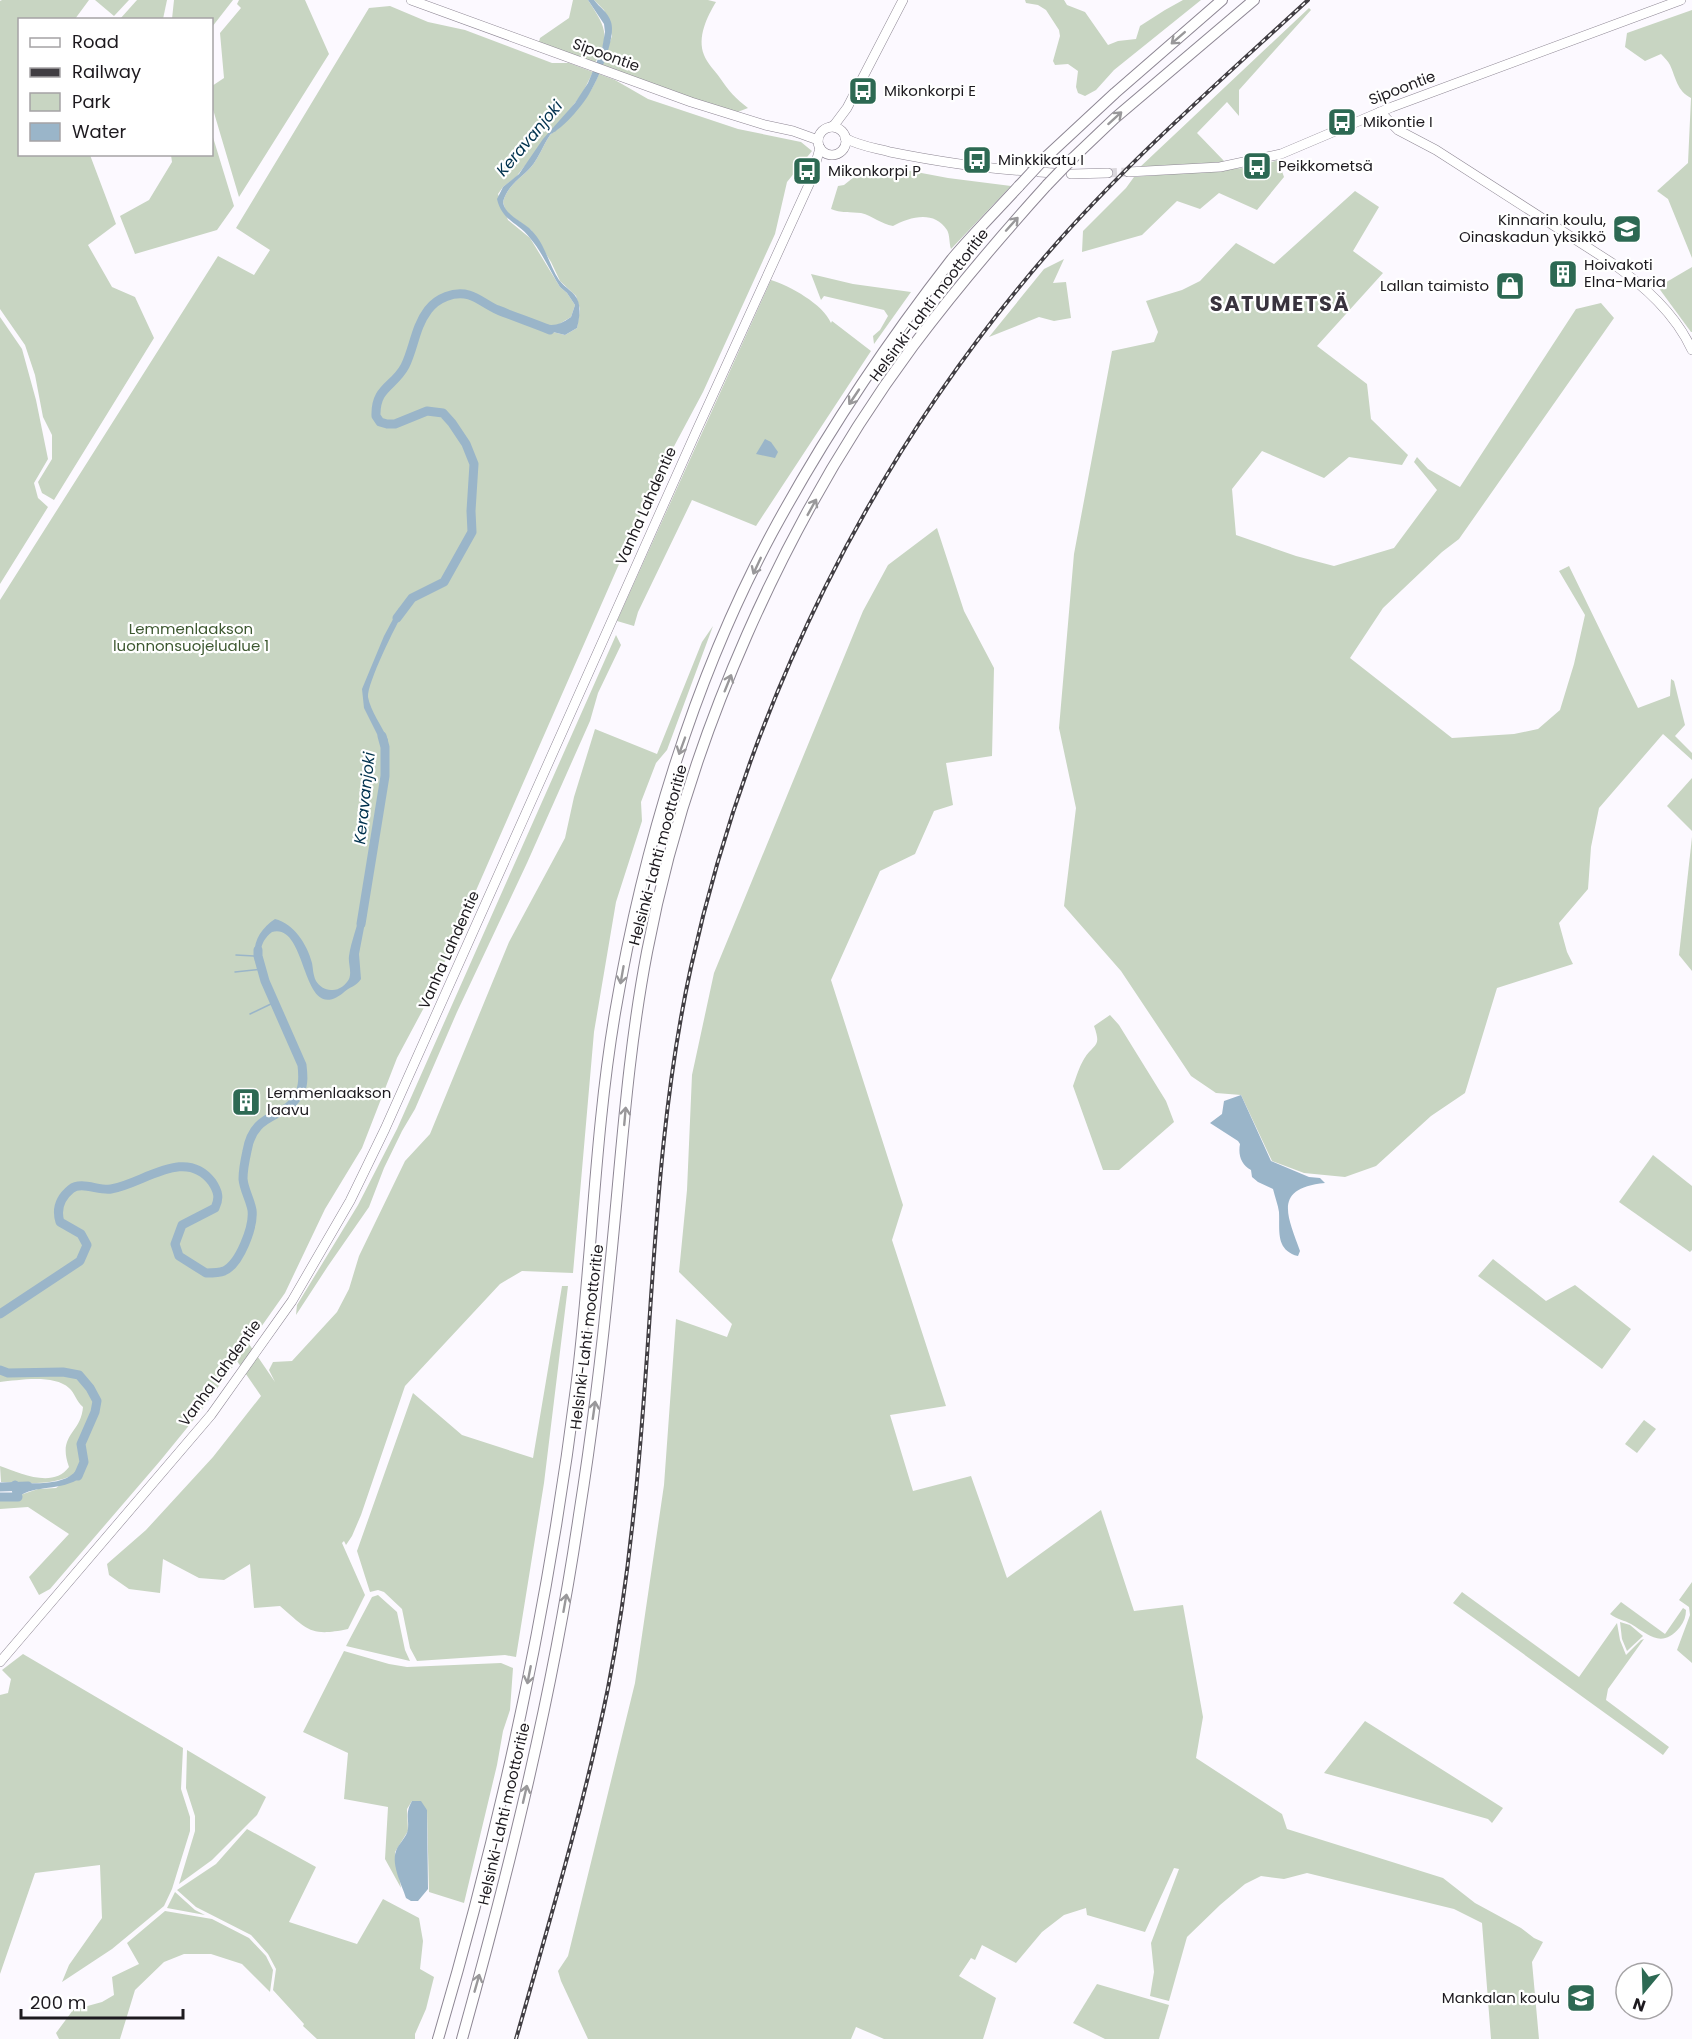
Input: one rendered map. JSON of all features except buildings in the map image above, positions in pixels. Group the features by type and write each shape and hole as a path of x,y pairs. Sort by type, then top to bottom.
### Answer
{"highway":[{"name":"Helsinki-Lahti moottoritie","path":"438,2039 476,1906 516,1740 558,1514 576,1387 614,1018 632,925 664,799 708,675 737,607 777,525 838,420 894,338 955,256 1046,158 1115,93 1222,0"},
{"name":"Helsinki-Lahti moottoritie","path":"462,2039 497,1910 537,1745 560,1631 597,1389 635,1021 647,949 681,815 728,682 790,544 840,456 911,349 951,296 1005,231 1073,158 1115,118 1254,0"}],"main road":[{"name":"Sipoontie","path":"411,0 691,102 765,125 793,130 827,128"},
{"path":"867,147 842,150 830,155 824,153 819,144 819,136 835,124 846,108 903,0"},
{"name":"Sipoontie","path":"1128,172 1220,167 1267,158 1523,57 1681,0"},
{"path":"842,150 845,146 846,108"},
{"path":"1380,112 1398,130 1436,150 1638,282 1665,310 1692,350"},
{"path":"827,128 867,147 964,166 1025,171"},
{"name":"Sipoontie","path":"793,130 819,144"},
{"name":"Vanha Lahdentie","path":"0,1662 211,1415 292,1301 350,1201 385,1129 811,180 819,144"},
{"name":"Vanha Lahdentie","path":"811,180 830,155"},
{"path":"1039,172 1054,173"},
{"path":"1071,174 1108,173"}],"green space":[{"path":"89,0 76,18 18,18 18,156 90,156 116,224 88,245 112,287 135,297 154,338 54,500 42,493 38,482 52,459 52,435 43,417 35,375 25,345 0,309 0,1"},
{"path":"95,0 129,0 114,16"},
{"path":"137,0 167,0 163,18 121,18"},
{"path":"174,0 233,0 213,26 213,18 172,18"},
{"path":"239,0 305,0 329,54 239,197 213,109 213,85 224,78 220,33 241,8 237,4"},
{"path":"573,0 588,0 602,24 603,45 595,63 539,42 540,38 569,18"},
{"path":"594,0 708,0 716,2 702,34 704,55 729,90 748,108 735,113 602,65 612,36 604,10"},
{"path":"1025,0 1064,0 1067,5 1085,12 1108,45 1118,41 1136,39 1140,26 1183,0 1201,0 1114,70 1096,90 1085,96 1078,93 1076,87 1078,71 1068,64 1055,65 1053,61 1060,36 1059,30 1046,10 1038,5 1026,3"},
{"name":"Lemmenlaakson luonnonsuojelualue 1","path":"390,6 428,22 465,30 552,63 569,63 593,72 575,103 516,177 498,194 508,220 530,238 560,287 575,305 571,317 556,326 541,326 541,329 565,335 577,328 580,309 576,296 560,281 531,230 506,212 503,202 511,187 534,163 550,135 583,102 599,74 615,80 648,99 738,129 801,142 812,151 787,182 775,234 703,392 655,482 428,1000 397,1058 362,1148 325,1209 285,1293 249,1344 275,1382 269,1370 273,1362 292,1361 337,1312 349,1289 359,1256 405,1161 430,1134 509,942 565,838 574,797 595,729 657,754 702,642 713,626 667,750 656,763 641,802 642,821 616,902 594,1032 573,1273 522,1271 500,1284 405,1386 361,1515 346,1545 344,1541 342,1543 365,1595 348,1629 317,1632 304,1626 280,1606 254,1608 250,1564 224,1580 199,1578 163,1559 160,1593 129,1589 109,1575 107,1564 146,1530 213,1457 261,1396 237,1361 160,1461 50,1589 39,1595 29,1577 69,1534 28,1507 0,1509 0,1497 11,1498 38,1489 56,1488 75,1474 49,1482 1,1482 0,1466 36,1477 54,1477 62,1474 69,1467 66,1448 83,1407 69,1388 55,1381 26,1379 0,1382 0,600 218,256 254,275 270,250 236,228 369,8"},
{"path":"1309,8 1311,10 1239,90 1239,116 1227,102 1197,133 1225,162 1139,168"},
{"path":"1692,10 1692,258 1668,199 1657,191 1688,163 1691,98 1680,88 1670,65 1661,54 1645,61 1625,47 1627,33"},
{"path":"213,137 234,206 217,230 135,254 120,216 149,200 172,162 171,156 213,156"},
{"path":"1278,160 1284,177 1257,210 1219,193 1200,209 1177,201 1142,235 1082,252 1083,231 1134,177 1255,167"},
{"path":"895,168 1011,186 951,249 947,230 942,224 929,218 914,218 893,226 861,213 831,209 838,186 844,185 854,177"},
{"path":"1355,191 1379,207 1353,251 1383,273 1317,346 1367,384 1371,419 1408,455 1402,465 1349,457 1324,478 1262,451 1232,489 1236,535 1296,556 1334,566 1394,548 1437,490 1414,462 1417,457 1428,469 1460,487 1576,309 1601,303 1614,318 1459,539 1442,552 1383,608 1350,658 1452,738 1514,734 1538,729 1560,710 1574,664 1585,615 1559,571 1569,566 1638,708 1670,696 1671,679 1674,681 1685,725 1675,736 1692,753 1692,760 1663,734 1599,808 1591,847 1588,889 1559,923 1567,952 1573,964 1497,988 1465,1093 1431,1116 1376,1166 1345,1177 1304,1173 1272,1161 1241,1095 1216,1093 1191,1076 1121,971 1064,906 1076,808 1059,728 1074,554 1112,351 1154,342 1158,332 1146,301 1182,290 1200,281 1236,243 1274,264"},
{"path":"1064,259 1053,283 1066,282 1071,318 1054,321 1039,317 989,337 1044,269"},
{"path":"1692,267 1692,332 1691,332 1658,287"},
{"path":"811,274 853,284 911,292 874,344 873,336 880,330 888,316 884,310 824,296 821,300"},
{"path":"771,280 814,303 831,323 832,321 871,351 756,526 692,500 638,612 634,626 617,621"},
{"path":"0,317 22,349 36,400 48,459 34,483 38,498 48,507 0,584"},
{"path":"937,528 964,611 994,668 992,756 946,763 953,805 934,811 915,854 880,871 831,980 903,1205 892,1240 946,1406 890,1415 913,1491 971,1476 1007,1578 1101,1510 1134,1611 1183,1605 1203,1717 1196,1758 1282,1814 1287,1829 1443,1878 1475,1903 1543,1942 1532,1962 1539,2039 1491,2039 1482,1923 1454,1909 1307,1873 1284,1879 1261,1876 1245,1884 1220,1905 1187,1937 1169,2001 1150,1996 1154,1972 1151,1943 1179,1869 1174,1868 1145,1932 1087,1915 1086,1908 1064,1915 1042,1932 1016,1963 982,1945 975,1960 971,1958 959,1976 996,1998 983,2039 884,2039 856,2027 851,2039 588,2039 561,1981 558,1971 568,1956 635,1683 664,1485 676,1319 727,1337 732,1324 679,1272 687,1190 692,1075 714,973 863,611 888,565"},
{"path":"616,635 621,645 598,693 590,721 415,1109 384,1168 369,1207 296,1315 297,1305 358,1205 397,1129"},
{"path":"1692,778 1692,831 1667,806"},
{"path":"1692,837 1692,971 1679,955"},
{"path":"1110,1015 1119,1025 1166,1101 1174,1122 1119,1170 1103,1170 1073,1086 1082,1062 1096,1045 1094,1026"},
{"path":"1653,1155 1692,1186 1692,1250 1690,1252 1619,1202"},
{"path":"1493,1259 1546,1301 1575,1285 1631,1329 1602,1369 1478,1276"},
{"path":"562,1286 568,1286 544,1483 516,1657 505,1655 417,1661 410,1648 402,1609 384,1592 378,1590 370,1592 357,1551 413,1393 462,1435 533,1458"},
{"path":"1644,1420 1656,1429 1637,1453 1625,1444"},
{"path":"1692,1582 1692,1663 1677,1650 1690,1615 1689,1607 1679,1600"},
{"path":"1462,1592 1579,1677 1617,1623 1626,1655 1644,1639 1608,1689 1606,1700 1669,1747 1663,1755 1453,1603"},
{"path":"378,1595 397,1612 405,1650 410,1661 346,1646 372,1597"},
{"path":"1621,1602 1665,1634 1683,1608 1686,1614 1684,1621 1673,1634 1661,1639 1650,1636 1610,1614"},
{"path":"1620,1622 1630,1625 1643,1636 1627,1651 1622,1639"},
{"path":"344,1651 407,1667 501,1663 513,1668 510,1710 503,1731 464,1903 429,1892 427,1810 412,1801 407,1809 408,1831 395,1852 401,1888 385,1859 388,1807 344,1799 348,1753 303,1732"},
{"path":"23,1654 183,1748 181,1789 190,1817 190,1831 172,1889 164,1906 112,1949 62,1982 69,1965 102,1918 100,1865 35,1873 0,1974 0,1695 8,1693 11,1679 2,1670"},
{"path":"1365,1721 1503,1808 1492,1823 1488,1819 1324,1773"},
{"path":"187,1750 266,1797 257,1815 212,1860 179,1884 195,1831 195,1816 186,1788"},
{"path":"247,1829 316,1867 289,1922 357,1944 383,1899 419,1918 423,1941 420,1969 434,1977 415,2039 317,2039 273,1990 276,1969 268,1954 251,1935 196,1907 177,1890 216,1864"},
{"path":"175,1892 195,1910 205,1915 167,1908"},
{"path":"165,1911 212,1919 249,1938 266,1956 273,1970 270,1992 242,1964 211,1954 184,1954 164,1962 135,1990 120,2039 59,2039 56,2033 73,2010 102,2002 114,1995 112,1977 139,1964 127,1943"},
{"path":"1097,1984 1169,2005 1159,2039 1105,2039 1073,2023"}],"water":[{"path":"588,0 594,0 611,22 611,40 598,76 583,103 568,121 550,135 534,163 511,187 503,202 507,211 536,236 559,280 577,298 580,311 577,328 565,335 541,329 540,323 553,325 563,322 571,317 575,305 560,287 534,243 506,217 497,199 503,187 519,174 543,139 575,103 588,83 602,49 605,32 604,24"},
{"path":"765,439 771,442 778,452 775,458 756,454"},
{"path":"399,608 404,611 377,667 368,697 371,708 388,740 388,746 381,748 379,738 364,708 362,689 384,636"},
{"path":"360,911 367,912 359,954 361,979 343,993 329,1000 319,996 311,986 293,942 284,933 272,932 261,947 262,959 255,961 254,954 258,937 275,919 288,925 303,942 319,985 329,990 339,989 350,976 349,956"},
{"path":"1241,1095 1271,1161 1309,1177 1320,1178 1325,1183 1297,1191 1291,1197 1288,1205 1288,1215 1300,1251 1298,1256 1285,1249 1282,1244 1279,1232 1279,1212 1273,1189 1252,1177 1251,1170 1241,1159 1238,1141 1210,1123 1222,1114 1224,1101"},
{"path":"79,1466 85,1467 82,1477 74,1482 32,1490 18,1497 14,1483 59,1481 74,1473"},
{"path":"412,1801 421,1801 427,1810 428,1889 418,1901 406,1898 395,1862 396,1851 407,1832 408,1812"}],"waterway":[{"name":"Keravanjoki","path":"397,618 412,598 444,582 472,532 474,464 466,444 443,413 427,411 395,424 380,422 376,416 382,393 405,366 417,330 424,317 436,302 446,296 469,295 498,310 550,330"},
{"name":"Keravanjoki","path":"361,924 385,776 385,747 382,736"},
{"name":"Keravanjoki","path":"0,1314 80,1261 87,1245 81,1234 60,1222 58,1213 64,1196 75,1187 111,1189 177,1167 189,1167 201,1172 214,1185 218,1195 217,1201 215,1208 182,1225 175,1244 179,1256 206,1273 224,1271 235,1261 245,1244 251,1225 252,1210 243,1179 251,1138 256,1128 294,1101 303,1082 302,1065 265,981 258,950"},
{"path":"236,955 254,956"},
{"path":"235,972 262,969"},
{"path":"250,1014 275,1002"},
{"name":"Keravanjoki","path":"0,1370 8,1373 63,1372 79,1375 90,1388 97,1401 95,1412 81,1444 84,1462 78,1476"},
{"path":"0,1497 18,1497 15,1485"},
{"name":"Keravanjoki","path":"0,1487 28,1486"}],"tunnel":[{"path":"1108,173 1128,172"}],"railway":[{"path":"516,2039 565,1864 608,1688 631,1540 661,1173 678,1035 691,967 716,869 746,773 783,679 825,588 873,499 926,414 984,331 1048,253 1109,187 1174,123 1308,0"}],"place":[{"name":"Mikonkorpi E","path":"863,91"},
{"name":"Mikontie I","path":"1342,122"},
{"name":"Minkkikatu I","path":"977,160"},
{"name":"Peikkometsä","path":"1257,166"},
{"name":"Mikonkorpi P","path":"807,171"},
{"name":"Kinnarin koulu, Oinaskadun yksikkö","path":"1627,229"},
{"name":"Hoivakoti Elna-Maria","path":"1563,274"},
{"name":"Lallan taimisto","path":"1510,286"},
{"name":"Lemmenlaakson laavu","path":"246,1102"},
{"name":"Mankalan koulu","path":"1581,1998"}],"district":[{"name":"SATUMETSÄ","path":"1280,304"}]}
